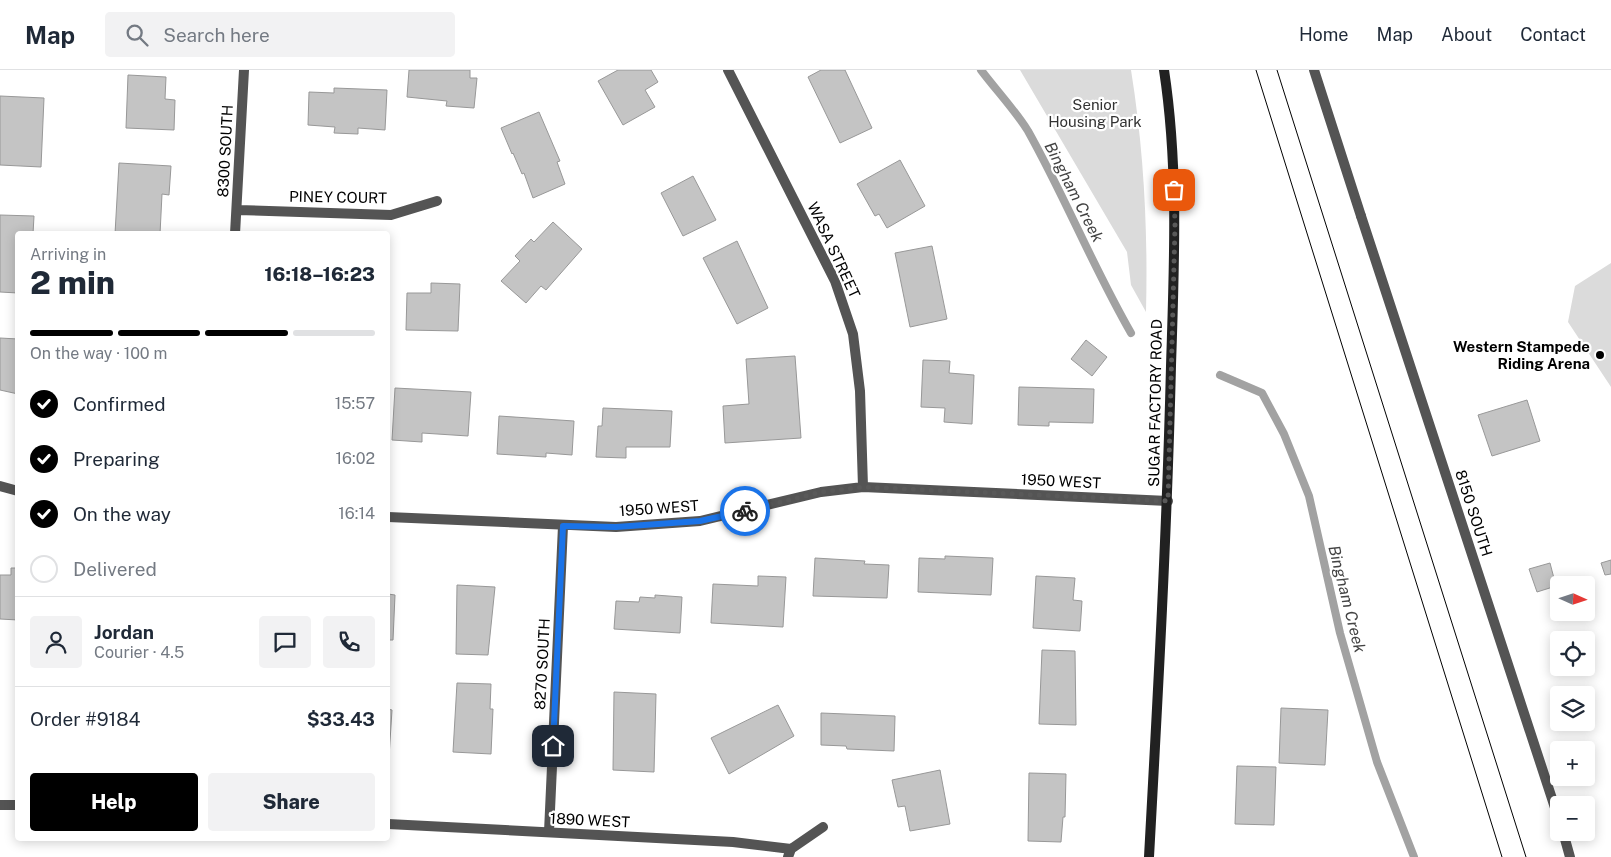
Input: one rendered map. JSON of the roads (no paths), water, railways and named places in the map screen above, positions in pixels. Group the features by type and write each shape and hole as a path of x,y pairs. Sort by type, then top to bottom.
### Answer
{"street":[{"name":"8300 SOUTH","path":"235,231 244,70"},
{"name":"WASA STREET","path":"728,70 835,281 854,334 860,391 863,487"},
{"name":"SUGAR FACTORY ROAD","path":"1149,857 1168,501 1175,225 1170,107 1164,70"},
{"name":"8150 SOUTH","path":"1314,70 1551,796"},
{"name":"PINEY COURT","path":"237,210 391,215 437,201"},
{"path":"0,486 15,490"},
{"name":"1950 WEST","path":"390,517 616,527 700,521 821,492 863,487 1168,501"},
{"name":"8270 SOUTH","path":"549,832 563,526"},
{"path":"0,804 15,805"},
{"name":"1890 WEST","path":"390,824 733,842 789,853"},
{"path":"789,853 823,826"},
{"path":"1566,841 1570,857"}],"waterway":[{"name":"Bingham Creek","path":"981,70 1028,131 1131,333"},
{"name":"Bingham Creek","path":"1220,375 1262,393 1284,434 1309,496 1340,633 1377,762 1414,857"}],"tram line":[{"path":"1256,70 1502,857"},
{"path":"1277,70 1526,857"}],"place":[{"name":"Western Stampede Riding Arena","path":"1600,355"}],"park label":[{"name":"Senior Housing Park","path":"1095,112"}]}
